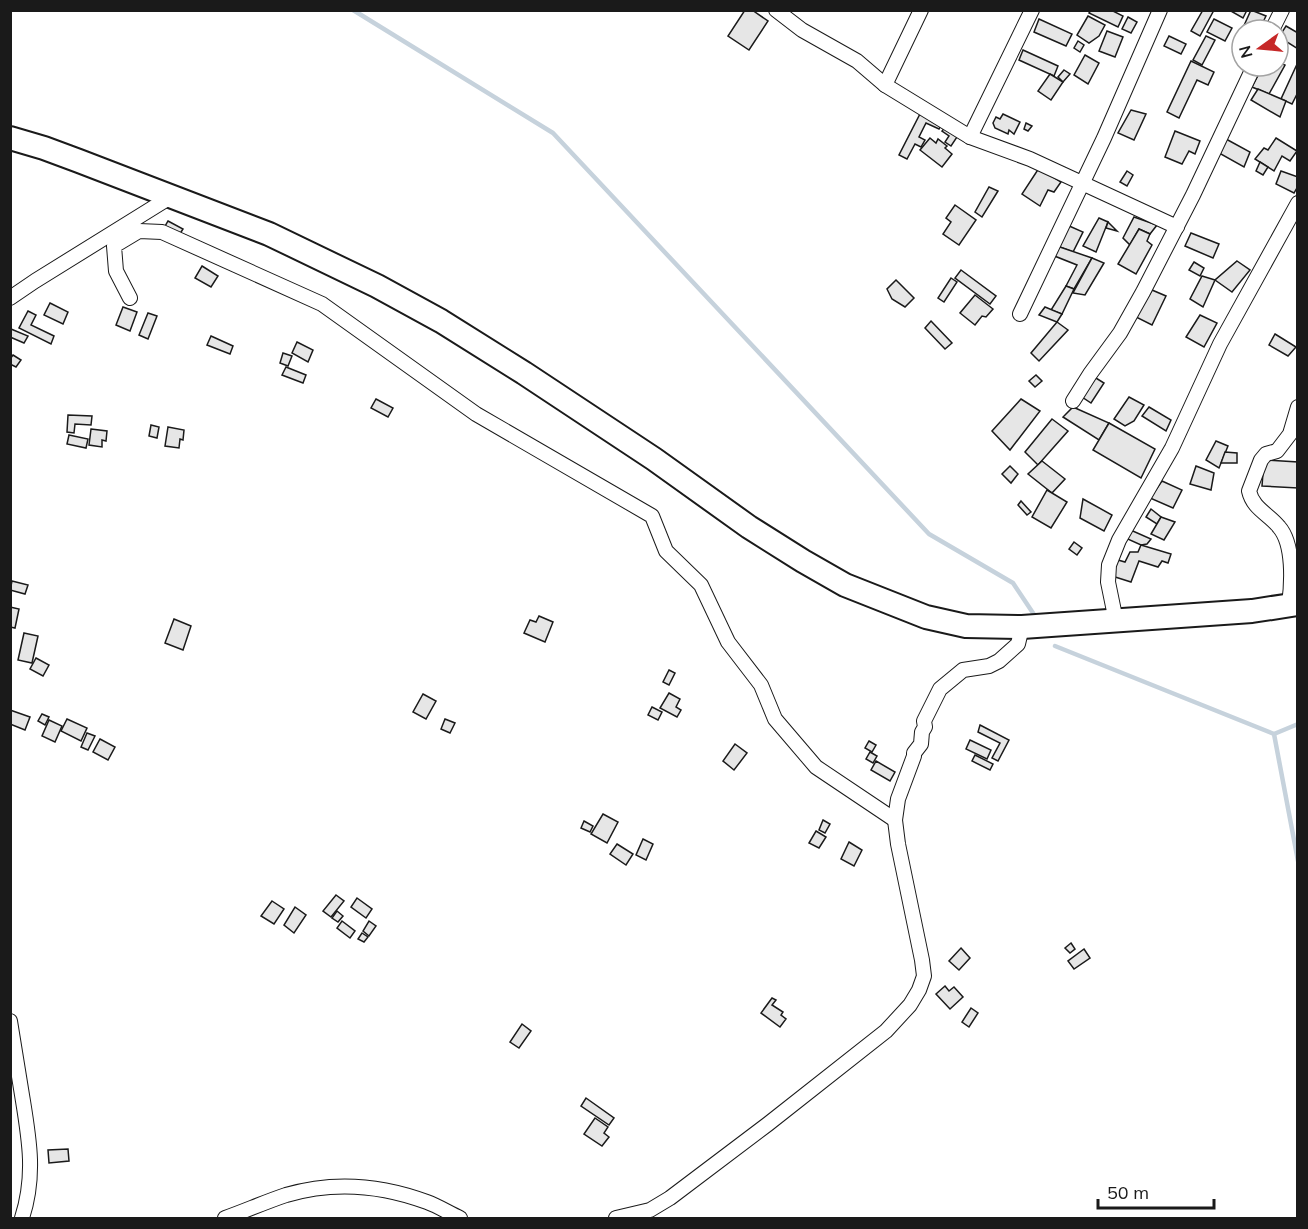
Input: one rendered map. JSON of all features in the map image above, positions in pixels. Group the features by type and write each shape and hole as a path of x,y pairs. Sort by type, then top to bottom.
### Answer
{"main road":[{"path":"10,138 44,148 269,234 377,286 441,321 524,373 654,459 749,527 803,561 845,585 926,617 966,626 1058,626 1252,611 1293,604"}],"street":[{"path":"776,10 802,30 857,61 885,85 970,137 1030,159 1177,227"},
{"path":"885,85 921,10"},
{"path":"970,137 1032,10"},
{"path":"1020,314 1104,138 1160,10"},
{"path":"1073,401 1120,333 1143,292 1177,227 1248,78"},
{"path":"10,298 172,196"},
{"path":"1116,621 1107,582 1109,566 1119,540 1172,448 1221,344 1298,203"},
{"path":"130,298 116,271 114,246 139,231 162,232 322,304 476,414 652,516 666,551 701,585 728,642 761,685 775,719 816,767 895,820"},
{"path":"1293,604 1290,593 1288,544 1280,527 1255,505 1249,491 1261,460 1266,454 1277,451 1290,434 1298,407"},
{"path":"616,1218 650,1210 670,1198 877,1038 910,1005 924,976 898,844 895,820 898,799 914,753 921,744 924,721 940,689 963,670 989,666 999,661 1018,645 1022,627"},
{"path":"10,1021 31,1168 27,1202 22,1218"},
{"path":"225,1218 286,1195 317,1188 342,1186 394,1192 429,1202 460,1218"}],"building":[{"path":"745,10 752,10 768,21 749,50 728,36"},
{"path":"1091,10 1111,10 1123,16 1118,27 1089,13"},
{"path":"1203,10 1214,10 1200,36 1191,31"},
{"path":"1229,10 1247,10 1243,18"},
{"path":"1251,10 1266,16 1265,18 1247,18"},
{"path":"1088,16 1105,25 1099,36 1089,43 1077,35"},
{"path":"1128,17 1137,22 1131,33 1122,29"},
{"path":"1039,19 1072,34 1066,46 1034,32"},
{"path":"1214,19 1230,27 1225,41 1207,32"},
{"path":"1290,28 1298,33 1298,49 1290,44"},
{"path":"1107,31 1123,37 1115,57 1099,51"},
{"path":"1169,36 1186,44 1181,54 1164,46"},
{"path":"1206,36 1215,40 1202,65 1193,60"},
{"path":"1078,41 1084,45 1080,52 1074,48"},
{"path":"1023,50 1058,66 1054,76 1019,60"},
{"path":"1085,55 1099,63 1088,84 1074,75"},
{"path":"1191,61 1214,72 1208,85 1197,80 1179,118 1167,112"},
{"path":"1298,62 1298,92 1292,104 1281,99"},
{"path":"1064,70 1070,74 1063,82 1058,77"},
{"path":"1050,74 1063,82 1051,100 1038,91"},
{"path":"1257,78 1278,78 1269,94 1252,87"},
{"path":"1258,89 1286,101 1280,117 1251,100"},
{"path":"922,110 943,121 939,129 926,123 919,137 925,140 921,147 915,144 907,159 899,155"},
{"path":"1131,110 1146,114 1134,140 1118,133"},
{"path":"1003,114 1020,122 1014,134 1009,130 1008,134 995,128 993,123 996,117 1000,119"},
{"path":"1026,123 1032,126 1028,131 1024,129"},
{"path":"947,125 959,134 951,146 945,142 949,136 942,131"},
{"path":"1175,131 1200,141 1195,154 1189,151 1182,164 1165,157"},
{"path":"930,138 936,143 938,139 947,146 945,148 952,154 942,167 920,150"},
{"path":"1276,138 1297,151 1290,161 1282,156 1274,171 1255,159 1264,148 1268,150"},
{"path":"1226,139 1250,152 1244,167 1219,153"},
{"path":"1260,162 1268,167 1263,175 1256,171"},
{"path":"1039,168 1061,182 1054,192 1048,190 1040,206 1022,194"},
{"path":"1127,171 1133,175 1127,186 1120,182"},
{"path":"1281,171 1298,177 1298,186 1294,193 1276,184"},
{"path":"989,187 998,191 982,217 975,212"},
{"path":"955,205 976,220 959,245 943,234 951,222 946,218"},
{"path":"1134,217 1157,225 1150,234 1139,229 1130,245 1123,238"},
{"path":"1099,218 1108,222 1096,252 1083,246"},
{"path":"168,221 183,229 178,237 164,228"},
{"path":"1108,222 1117,231 1106,228"},
{"path":"1067,225 1083,232 1073,252 1057,246"},
{"path":"1139,229 1150,234 1147,241 1152,245 1136,274 1118,264"},
{"path":"1191,233 1219,244 1213,258 1185,246"},
{"path":"1057,246 1092,258 1074,289 1066,286 1077,265 1052,255"},
{"path":"1092,258 1104,263 1085,295 1073,293"},
{"path":"1237,261 1250,270 1232,292 1215,280"},
{"path":"1194,262 1204,268 1200,276 1189,270"},
{"path":"202,266 218,276 211,287 195,278"},
{"path":"961,270 996,296 990,304 955,278"},
{"path":"1202,276 1215,280 1203,307 1190,299"},
{"path":"951,278 957,282 944,302 938,298"},
{"path":"896,280 914,298 905,307 892,299 887,289"},
{"path":"1066,286 1074,289 1062,314 1051,310"},
{"path":"1152,290 1166,296 1152,325 1136,317"},
{"path":"975,295 993,309 986,317 982,316 975,325 960,313"},
{"path":"50,303 68,312 63,324 44,315"},
{"path":"123,307 137,312 130,331 116,325"},
{"path":"1045,307 1062,314 1057,322 1039,315"},
{"path":"28,311 36,315 31,325 54,336 51,344 19,328"},
{"path":"148,313 157,316 148,339 139,335"},
{"path":"1200,315 1217,323 1204,347 1186,337"},
{"path":"931,321 952,343 945,349 925,328"},
{"path":"1057,322 1068,330 1039,361 1031,353"},
{"path":"11,329 28,336 24,343 10,337"},
{"path":"1275,334 1296,347 1288,356 1269,345"},
{"path":"211,336 233,346 230,354 207,345"},
{"path":"297,342 313,350 308,362 292,353"},
{"path":"283,353 292,356 288,366 280,363"},
{"path":"13,355 21,360 16,367 10,364"},
{"path":"286,367 306,375 303,383 282,375"},
{"path":"1036,375 1042,381 1035,387 1029,381"},
{"path":"1091,375 1104,383 1091,403 1079,395"},
{"path":"1129,397 1144,405 1134,421 1125,426 1114,419"},
{"path":"376,399 393,408 388,417 371,408"},
{"path":"1021,399 1040,411 1010,450 992,431"},
{"path":"1073,407 1109,423 1099,440 1063,417"},
{"path":"1149,407 1171,420 1166,431 1142,416"},
{"path":"68,415 92,416 91,425 75,424 74,433 67,432"},
{"path":"1052,419 1068,431 1038,465 1025,452"},
{"path":"1109,423 1155,449 1141,478 1093,450"},
{"path":"151,425 159,427 157,438 149,436"},
{"path":"168,427 184,430 179,448 165,446"},
{"path":"91,429 107,431 106,441 102,440 102,447 89,445"},
{"path":"69,435 88,439 86,448 67,444"},
{"path":"1216,441 1228,446 1219,468 1206,460"},
{"path":"1225,452 1237,453 1237,463 1221,463"},
{"path":"1264,460 1298,462 1298,488 1262,486"},
{"path":"1042,461 1065,479 1052,493 1028,474"},
{"path":"1010,466 1018,474 1011,483 1002,474"},
{"path":"1196,466 1214,473 1211,490 1190,484"},
{"path":"1162,481 1182,490 1173,508 1150,498"},
{"path":"1047,490 1067,502 1051,528 1032,517"},
{"path":"1083,499 1112,515 1104,531 1080,518"},
{"path":"1021,501 1031,512 1027,515 1018,505"},
{"path":"1151,509 1161,517 1157,524 1146,517"},
{"path":"1161,517 1175,522 1164,540 1151,534"},
{"path":"1126,528 1151,539 1147,544 1141,545 1121,536"},
{"path":"1074,542 1082,548 1077,555 1069,549"},
{"path":"1141,545 1171,554 1168,563 1162,561 1158,567 1139,561 1131,582 1112,576 1118,560 1125,562 1130,552 1138,552"},
{"path":"12,581 28,585 25,594 10,590"},
{"path":"10,607 19,609 15,628 10,627"},
{"path":"539,616 553,622 545,642 524,633 530,620 536,622"},
{"path":"174,619 191,626 183,650 165,643"},
{"path":"24,633 38,636 32,663 18,660"},
{"path":"36,658 49,665 43,676 30,669"},
{"path":"669,670 675,673 669,685 663,682"},
{"path":"669,693 680,699 676,707 681,710 677,717 660,708"},
{"path":"423,694 436,701 426,719 413,712"},
{"path":"652,707 662,712 658,720 648,715"},
{"path":"10,710 30,717 25,730 10,724"},
{"path":"42,714 49,717 45,725 38,721"},
{"path":"67,719 87,728 81,741 61,731"},
{"path":"445,719 455,723 450,733 441,729"},
{"path":"49,720 62,726 55,742 42,736"},
{"path":"980,725 1009,740 998,761 992,758 1000,743 978,732"},
{"path":"87,733 95,736 88,750 81,747"},
{"path":"100,739 115,747 108,760 93,752"},
{"path":"970,740 991,750 987,759 966,749"},
{"path":"869,741 876,745 872,752 865,748"},
{"path":"735,744 747,753 734,770 723,761"},
{"path":"870,752 877,756 873,763 866,759"},
{"path":"975,755 993,764 990,770 972,761"},
{"path":"876,761 895,772 890,781 871,770"},
{"path":"603,814 618,822 607,843 591,834"},
{"path":"823,820 830,824 825,833 819,830"},
{"path":"584,821 593,826 590,832 581,828"},
{"path":"816,831 826,837 819,848 809,843"},
{"path":"643,839 653,844 646,860 636,855"},
{"path":"849,842 862,850 854,866 841,859"},
{"path":"617,844 633,854 626,865 610,854"},
{"path":"336,895 344,901 331,917 323,911"},
{"path":"357,898 372,909 366,918 351,907"},
{"path":"272,901 284,909 274,924 261,916"},
{"path":"295,907 306,915 294,933 284,925"},
{"path":"337,911 343,916 338,922 332,918"},
{"path":"342,921 355,931 350,938 337,928"},
{"path":"369,921 376,926 369,936 363,931"},
{"path":"362,933 368,937 364,942 358,939"},
{"path":"1071,943 1075,949 1070,953 1065,948"},
{"path":"961,948 970,958 959,970 949,961"},
{"path":"1084,949 1090,958 1074,969 1068,961"},
{"path":"945,986 949,991 954,987 963,997 950,1009 936,994"},
{"path":"772,998 776,1000 772,1005 783,1012 781,1015 786,1019 780,1027 761,1013"},
{"path":"971,1008 978,1013 969,1027 962,1022"},
{"path":"522,1024 531,1031 519,1048 510,1042"},
{"path":"586,1098 614,1118 609,1125 581,1106"},
{"path":"595,1118 608,1127 604,1133 609,1137 602,1146 584,1134"},
{"path":"68,1149 69,1161 49,1163 48,1150"}],"waterway":[{"path":"353,10 553,133 929,534 1013,583 1037,619"},
{"path":"1055,646 1274,734 1298,861"},
{"path":"1274,734 1298,724"}]}
